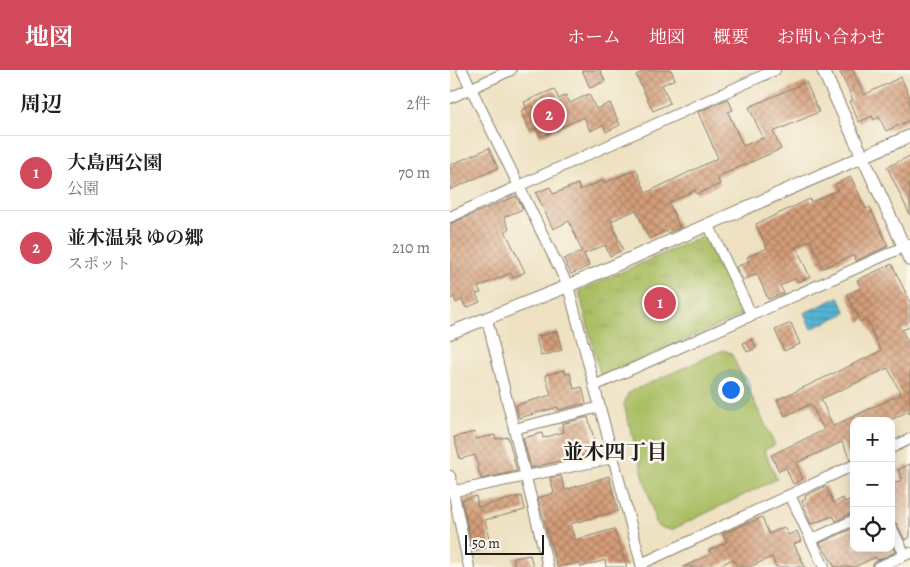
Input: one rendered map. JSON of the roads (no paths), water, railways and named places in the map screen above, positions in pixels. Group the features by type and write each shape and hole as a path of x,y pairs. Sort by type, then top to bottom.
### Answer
{"street":[{"path":"462,70 568,286 642,566 850,467"},
{"path":"450,98 511,70"},
{"path":"450,216 775,70"},
{"path":"823,70 861,157 907,245 910,260"},
{"path":"450,333 568,286 910,136"},
{"path":"708,224 752,316"},
{"path":"594,386 907,245"},
{"path":"487,319 548,567"},
{"path":"514,429 600,407"},
{"path":"895,446 910,439"},
{"path":"452,492 613,458"},
{"path":"450,476 469,567"},
{"path":"790,495 824,567"},
{"path":"811,540 850,522"},
{"path":"878,567 907,554 895,534"}],"water":[{"path":"839,297 846,313 811,329 804,313"}],"place":[{"name":"並木温泉 ゆの郷","path":"549,115"},
{"name":"大島西公園","path":"660,303"}],"district":[{"name":"並木四丁目","path":"615,452"}]}
